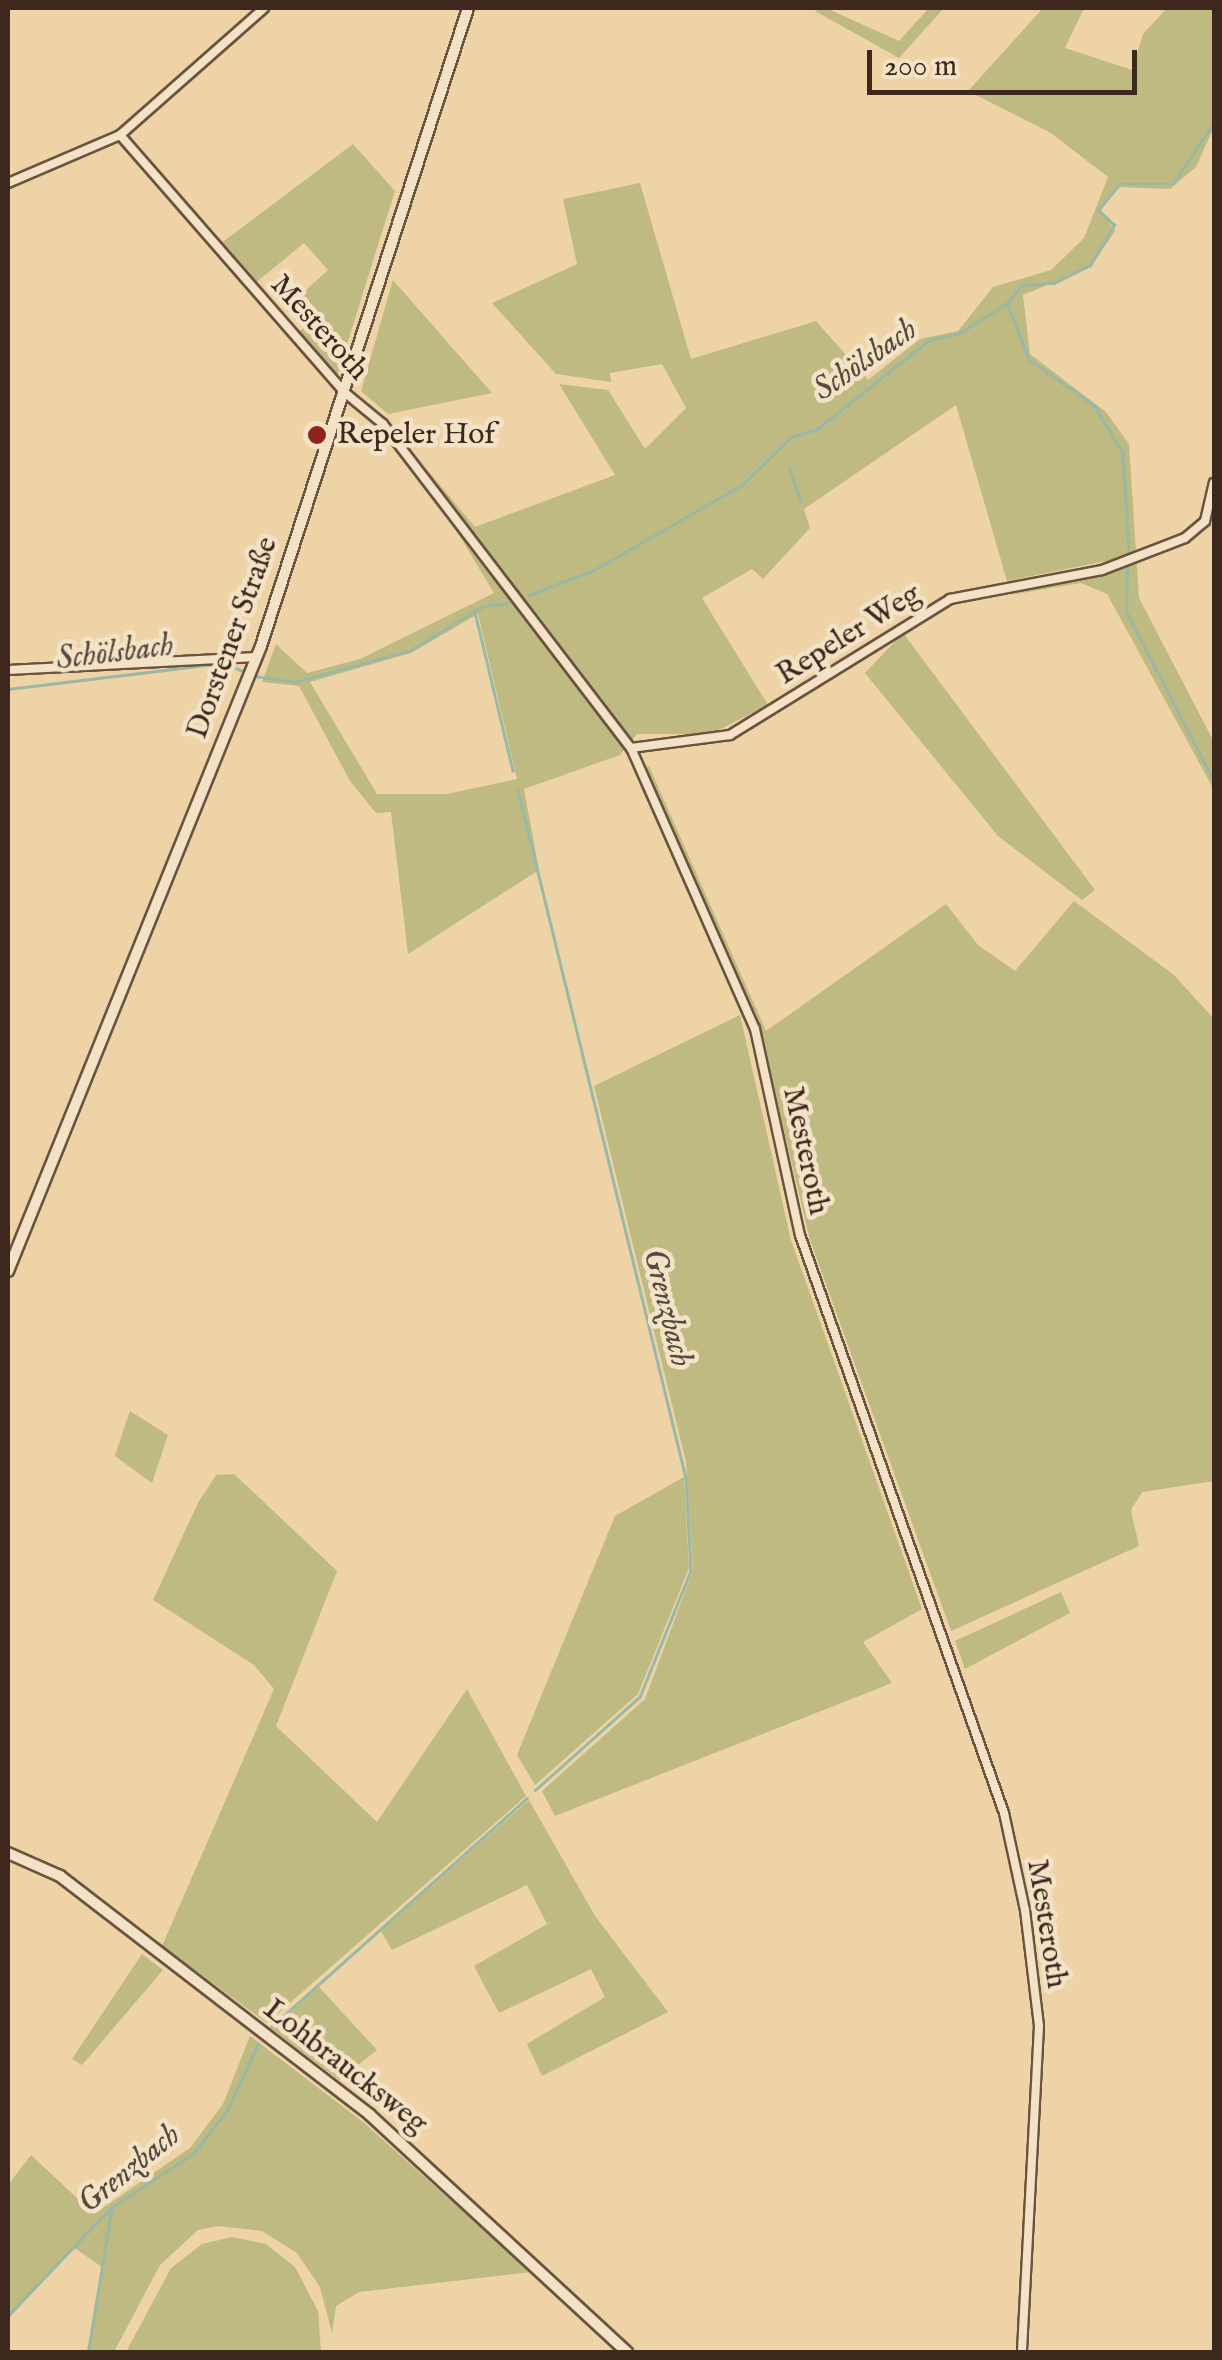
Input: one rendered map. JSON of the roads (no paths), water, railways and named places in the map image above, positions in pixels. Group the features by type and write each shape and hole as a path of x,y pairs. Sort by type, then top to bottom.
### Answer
{"main road":[{"name":"Dorstener Straße","path":"8,1272 255,662 468,8"},
{"name":"Lohbraucksweg","path":"8,1854 60,1876 378,2121 627,2352"}],"street":[{"path":"8,183 120,134 264,8"},
{"name":"Mesteroth","path":"120,134 344,392 383,424 631,748 755,1028 800,1235 1004,1813 1038,2026 1022,2352"},
{"path":"1214,482 1205,521 1214,530"},
{"name":"Repeler Weg","path":"631,748 730,735 950,599 1102,570 1205,521"},
{"path":"8,670 255,662"}],"waterway":[{"name":"Schölsbach","path":"529,595 594,570 742,485 791,437 817,429 929,340 958,334 1007,303 1022,285 1054,283 1090,265 1114,225 1098,210 1119,184 1173,184 1214,122"},
{"path":"1008,305 1029,359 1095,406 1123,453 1129,552"},
{"path":"789,467 801,501"},
{"path":"1128,564 1126,611 1214,781"},
{"name":"Schölsbach","path":"255,676 295,682 411,650 483,606 508,603"},
{"name":"Grenzbach","path":"475,612 513,770"},
{"name":"Schölsbach","path":"8,689 224,663 247,673"},
{"name":"Grenzbach","path":"518,790 686,1478 691,1571 640,1697 536,1790"},
{"name":"Grenzbach","path":"271,2027 527,1798"},
{"name":"Grenzbach","path":"8,2315 111,2208 194,2153 227,2110 258,2044"},
{"path":"88,2352 111,2211"}],"place":[{"name":"Repeler Hof","path":"317,435"}]}
